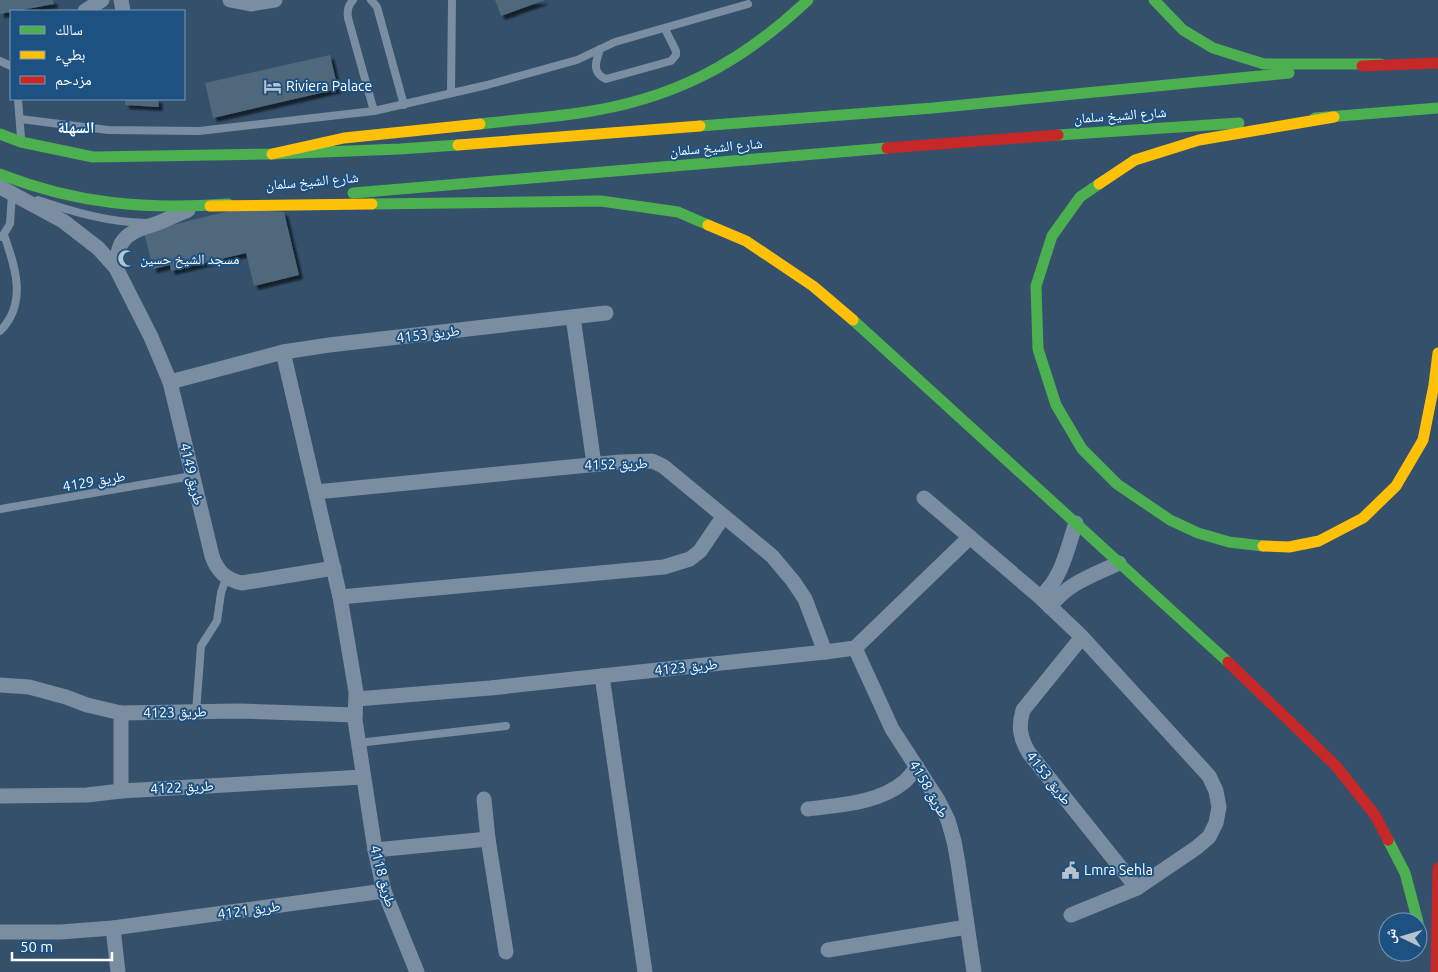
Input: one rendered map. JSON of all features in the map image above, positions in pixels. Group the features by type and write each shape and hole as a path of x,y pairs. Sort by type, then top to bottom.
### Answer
{"main road":[{"path":"272,154 344,138 395,120 580,113 620,106 652,97 698,80 738,58 775,31 808,0"},
{"path":"1154,0 1183,30 1213,48 1264,64 1381,64"},
{"name":"شارع الشيخ سلمان","path":"0,134 21,142 93,156 272,154 400,149 933,108 1381,64 1438,63"},
{"name":"شارع الشيخ سلمان","path":"4,186 92,199 169,206 203,206 922,145 1104,131 1334,117 1438,108"},
{"path":"1334,117 1199,140 1136,160 1080,197 1052,236 1036,286 1038,349 1056,405 1082,449 1117,484 1170,520 1198,533 1229,542 1289,547 1319,541 1363,518 1396,486 1423,440 1438,353"},
{"path":"203,206 601,201 678,212 746,241 812,286 882,344 1260,692 1336,766 1375,815 1405,873 1415,912"},
{"path":"1436,972 1438,868"}],"street":[{"path":"87,10 102,0"},
{"path":"230,0 251,4 275,0"},
{"name":"طريق 4149","path":"4,186 64,221 98,248 116,268 151,337 170,382 214,564 226,578"},
{"path":"116,268 118,251 122,243 138,229 203,206"},
{"name":"طريق 4153","path":"170,382 283,352 606,313"},
{"path":"573,317 594,464"},
{"path":"283,352 340,597 357,699 355,715 363,777"},
{"name":"طريق 4152","path":"316,492 594,464 652,461 663,466 772,556 805,599 825,652"},
{"path":"924,498 1045,602 1082,638 1209,776 1216,791 1219,807 1216,823 1209,837 1137,888 1071,915"},
{"path":"340,597 664,567 690,559 700,551 724,517"},
{"path":"1045,602 1047,591 1059,574 1076,523"},
{"path":"855,648 970,537"},
{"path":"1045,602 1056,599 1070,586 1119,563"},
{"path":"226,578 234,581 250,582 334,568"},
{"name":"طريق 4153","path":"1082,638 1023,710 1020,732 1023,743 1029,753 1137,888"},
{"name":"طريق 4123","path":"357,699 490,688 855,648"},
{"name":"طريق 4158","path":"855,648 883,712 938,800 950,827 957,856 974,972"},
{"path":"602,676 646,972"},
{"name":"طريق 4123","path":"0,685 29,687 93,707 122,713 238,712 355,715"},
{"path":"121,791 122,713"},
{"path":"808,809 846,804 872,798 893,790 906,781 917,768"},
{"name":"طريق 4122","path":"0,796 88,795 121,791 363,777"},
{"name":"طريق 4118","path":"363,777 384,891 416,972"},
{"path":"484,799 488,840 506,952"},
{"path":"375,850 488,840"},
{"name":"طريق 4121","path":"0,932 60,932 113,928 384,891"},
{"path":"828,950 967,927"},
{"path":"113,928 118,972"}],"lane":[{"path":"353,0 349,4 347,11 348,18 374,111"},
{"path":"371,0 377,7 404,105"},
{"path":"450,94 452,0"},
{"path":"400,149 395,120 404,105 487,85 577,60 615,42 748,4"},
{"path":"600,49 595,67 597,72 606,79 670,61 676,55 676,51 665,28"},
{"path":"18,100 21,142"},
{"path":"20,119 108,130 199,130 374,111 395,120"},
{"path":"0,331 12,312 18,292 15,267 2,236 10,224 4,186 80,214 134,222 157,223"},
{"name":"طريق 4129","path":"0,509 192,476"},
{"path":"196,712 201,646 217,621 221,593 226,578"},
{"path":"358,743 506,726"}],"building":[{"path":"0,0 53,0 54,4 22,10 10,10 10,12 0,14"},
{"path":"495,0 545,0 501,16"},
{"name":"Riviera Palace","path":"330,55 338,89 213,118 205,83"},
{"path":"125,100 158,100 159,107 125,105"},
{"path":"237,209 284,212 299,275 254,286 246,253 171,271 170,265 153,269 144,232"}],"traffic: fast":[{"path":"480,124 567,115 613,107 644,99 674,88 703,76 757,43 808,0"},
{"path":"1154,0 1183,30 1213,48 1264,64 1381,64"},
{"path":"700,126 933,108 1289,73"},
{"path":"1315,118 1438,108"},
{"path":"1058,135 1239,123"},
{"path":"0,134 21,142 93,157 272,154 458,145"},
{"path":"353,193 887,148"},
{"path":"0,174 57,192 112,202 169,206 228,204"},
{"path":"1099,184 1080,197 1052,236 1036,286 1038,349 1056,405 1082,449 1117,484 1170,520 1198,533 1229,542 1263,546"},
{"path":"372,204 601,201 678,212 708,225"},
{"path":"853,320 1228,662"},
{"path":"1388,840 1405,873 1415,912"}],"traffic: slow":[{"path":"1099,184 1135,160 1199,140 1334,117"},
{"path":"272,154 344,138 480,124"},
{"path":"458,145 700,126"},
{"path":"210,206 372,204"},
{"path":"708,225 746,241 813,286 853,320"},
{"path":"1263,546 1289,547 1319,541 1363,518 1396,486 1423,440 1438,353"}],"traffic: jam":[{"path":"1362,66 1438,63"},
{"path":"887,148 1058,135"},
{"path":"1228,662 1336,766 1375,815 1388,840"},
{"path":"1436,972 1438,868"}],"place":[{"name":"Riviera Palace","path":"272,86"},
{"name":"مسجد الشيخ حسين","path":"126,259"},
{"name":"Lmra Sehla","path":"1070,870"}],"district":[{"name":"السهلة","path":"76,127"}]}
